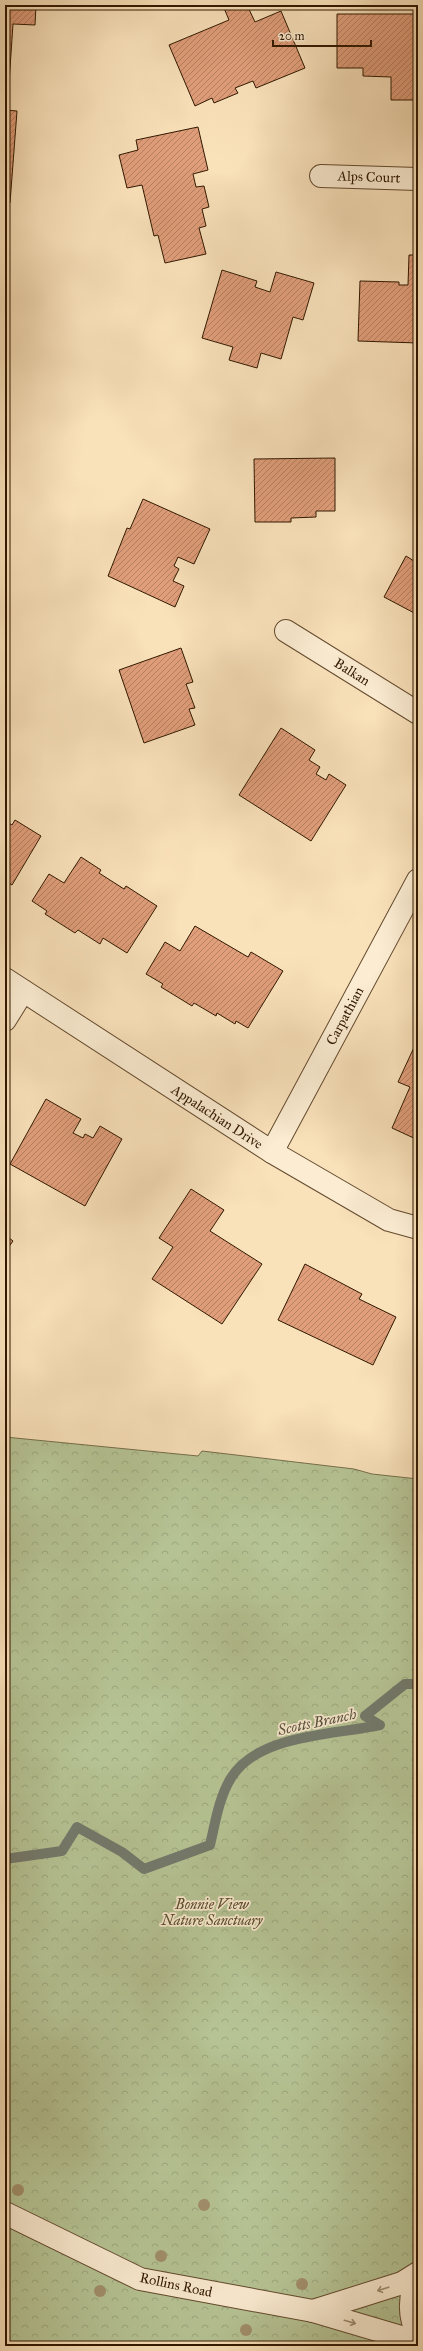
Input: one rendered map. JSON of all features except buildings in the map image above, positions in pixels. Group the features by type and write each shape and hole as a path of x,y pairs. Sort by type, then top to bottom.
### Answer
{"street":[{"name":"Alps Court","path":"321,176 418,179"},
{"name":"Balkan","path":"286,631 418,713"},
{"name":"Carpathian","path":"272,1152 418,880"},
{"name":"Appalachian Drive","path":"5,979 272,1152 390,1220 418,1228"},
{"path":"5,1020 23,991"},
{"name":"Rollins Road","path":"5,2213 140,2279 312,2311 418,2342"},
{"name":"Rollins Road","path":"312,2311 402,2283 418,2273"},
{"path":"418,2279 414,2287 410,2306 413,2326 418,2336"}],"green space":[{"name":"Bonnie View Nature Sanctuary","path":"5,1437 198,1456 202,1451 354,1469 372,1474 418,1479 418,2346 5,2346"}],"waterway":[{"name":"Scotts Branch","path":"5,1859 62,1851 77,1827 122,1852 144,1869 210,1845 223,1794 231,1778 243,1764 259,1753 298,1739 380,1725 365,1716 405,1684 418,1684"}]}
